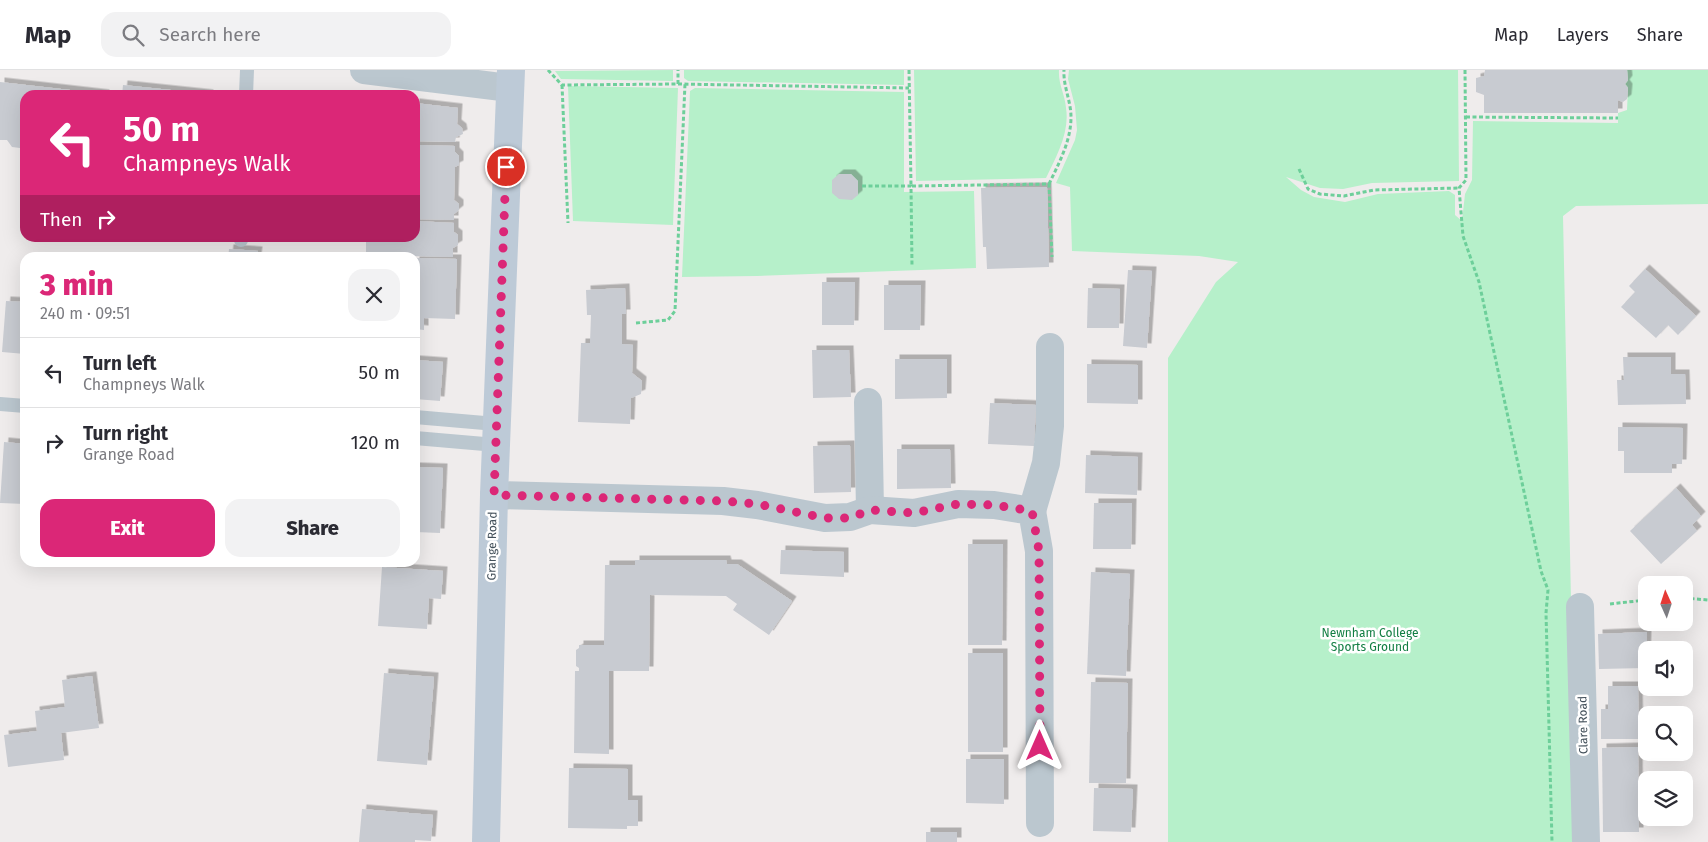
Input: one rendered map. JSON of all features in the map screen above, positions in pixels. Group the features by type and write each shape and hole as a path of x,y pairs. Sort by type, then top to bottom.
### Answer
{"street":[{"path":"364,70 510,79"},
{"name":"Grange Road","path":"486,842 494,495 510,79"},
{"path":"1040,823 1039,551 1032,511 1046,463 1050,426 1050,347"},
{"path":"868,402 870,510"},
{"path":"494,495 723,501 757,504 825,518 850,518 870,510 914,513 958,504 994,505 1032,511"},
{"name":"Clare Road","path":"1580,608 1586,842"}],"lane":[{"path":"246,90 247,70"},
{"path":"0,404 20,406"},
{"path":"420,419 496,434"},
{"path":"420,438 496,434"}],"path":[{"path":"548,70 562,85 568,223"},
{"path":"678,70 678,84"},
{"path":"909,70 912,266"},
{"path":"1052,257 1049,184 1060,162 1069,136 1071,116 1063,81 1064,70"},
{"path":"1465,70 1466,180 1459,188 1462,236 1479,282 1541,571 1548,590 1546,613 1552,842"},
{"path":"562,85 685,84 909,88"},
{"path":"636,322 668,320 675,311 685,84"},
{"path":"1466,117 1618,118"},
{"path":"1299,169 1308,189 1320,194 1344,196 1374,190 1459,188"},
{"path":"862,186 1049,184"},
{"path":"1693,599 1708,600"},
{"path":"1580,608 1638,601"}],"green space":[{"path":"673,70 673,81 561,79 555,71"},
{"path":"684,70 904,70 904,85 688,81 684,78"},
{"path":"914,70 1059,70 1067,117 1066,126 1061,144 1046,178 916,181"},
{"name":"Newnham College Sports Ground","path":"1069,70 1458,70 1459,181 1372,183 1343,189 1320,188 1286,177 1301,190 1314,197 1345,202 1378,194 1449,191 1455,195 1455,215 1462,221 1465,194 1472,180 1473,121 1618,123 1618,113 1627,110 1628,88 1625,84 1628,80 1627,70 1708,70 1708,204 1576,206 1563,216 1576,842 1168,842 1168,358 1216,282 1238,262 1199,256 1072,251 1070,187 1056,183 1075,140 1077,130 1075,106 1068,79"},
{"path":"568,86 678,88 673,225 573,221"},
{"path":"695,88 904,92 904,192 974,191 976,268 682,277 690,91"}],"building":[{"path":"1485,70 1627,70 1628,80 1625,84 1628,88 1627,99 1623,102 1618,100 1618,113 1484,113 1484,95 1476,92 1476,78 1484,76"},
{"path":"0,82 70,90 20,90 20,148 12,147 7,140 0,140"},
{"path":"123,85 171,90 122,90"},
{"path":"420,104 458,108 457,124 462,128 463,134 456,137 455,142 420,141"},
{"path":"420,145 455,146 455,152 459,156 459,165 455,167 454,200 459,204 459,210 454,214 454,220 420,219"},
{"path":"839,174 851,174 858,181 858,195 852,200 839,199 832,193 832,180"},
{"path":"1047,187 1049,267 987,269 986,247 983,247 981,188"},
{"path":"420,221 454,223 454,232 458,235 458,245 453,248 453,257 420,256 420,252 366,252 366,242 420,242"},
{"path":"229,249 258,251 258,252 229,252"},
{"path":"420,258 457,259 455,319 424,318 424,330 420,330"},
{"path":"1645,269 1696,316 1678,335 1668,325 1656,338 1621,307 1635,292 1629,286"},
{"path":"1128,270 1152,271 1147,348 1123,346"},
{"path":"822,282 855,282 854,325 822,325"},
{"path":"884,285 921,285 920,330 884,330"},
{"path":"625,288 626,314 622,314 622,344 633,345 632,373 642,381 641,394 631,398 630,424 578,422 581,343 590,343 591,315 587,315 586,290"},
{"path":"1088,288 1120,289 1119,328 1087,328"},
{"path":"6,301 20,302 20,354 2,352"},
{"path":"812,350 849,350 851,397 813,398"},
{"path":"1623,357 1671,357 1671,374 1685,374 1686,404 1618,405 1617,380 1624,380"},
{"path":"895,359 947,359 947,398 895,399"},
{"path":"420,360 443,362 440,401 420,399"},
{"path":"1087,364 1138,365 1138,404 1087,403"},
{"path":"990,403 1036,405 1034,446 988,444"},
{"path":"1618,427 1683,428 1682,464 1672,464 1672,473 1624,473 1624,451 1618,451"},
{"path":"4,442 20,444 20,504 0,503"},
{"path":"850,445 851,492 814,493 813,446"},
{"path":"897,449 950,449 951,488 897,489"},
{"path":"1086,455 1138,457 1137,495 1085,493"},
{"path":"420,467 443,468 440,533 420,532"},
{"path":"1676,488 1701,516 1692,525 1697,531 1661,564 1630,531"},
{"path":"1094,503 1132,503 1131,549 1093,549"},
{"path":"968,544 1003,544 1002,645 968,645"},
{"path":"781,550 844,552 844,577 780,574"},
{"path":"635,560 726,560 727,564 737,564 792,601 769,635 733,610 737,604 726,596 650,595 649,671 609,671 609,754 574,753 575,671 579,671 579,668 576,666 576,650 579,648 579,645 604,645 605,565 635,565"},
{"path":"382,567 443,571 441,599 429,598 427,629 378,626"},
{"path":"1091,572 1130,574 1126,676 1087,674"},
{"path":"1647,632 1647,641 1638,641 1638,668 1599,669 1598,634"},
{"path":"968,653 1003,653 1003,752 968,752"},
{"path":"384,673 434,677 427,765 377,761"},
{"path":"92,676 99,728 61,733 64,760 8,767 4,735 37,731 35,711 65,707 62,680"},
{"path":"1091,682 1128,683 1126,783 1089,783"},
{"path":"1608,686 1638,686 1638,739 1601,739 1601,709 1608,709"},
{"path":"1638,747 1639,832 1603,832 1602,748"},
{"path":"966,759 1004,759 1004,804 966,803"},
{"path":"569,768 628,769 628,800 638,800 638,826 627,826 627,829 568,828"},
{"path":"1094,788 1133,789 1131,832 1093,831"},
{"path":"362,809 433,815 431,841 359,842"},
{"path":"926,832 957,832 957,842 926,842"}],"route":[{"path":"506,167 494,495 723,501 757,504 798,514 825,518 850,518 870,510 914,513 958,504 994,505 1032,511 1039,551 1040,746"}]}
